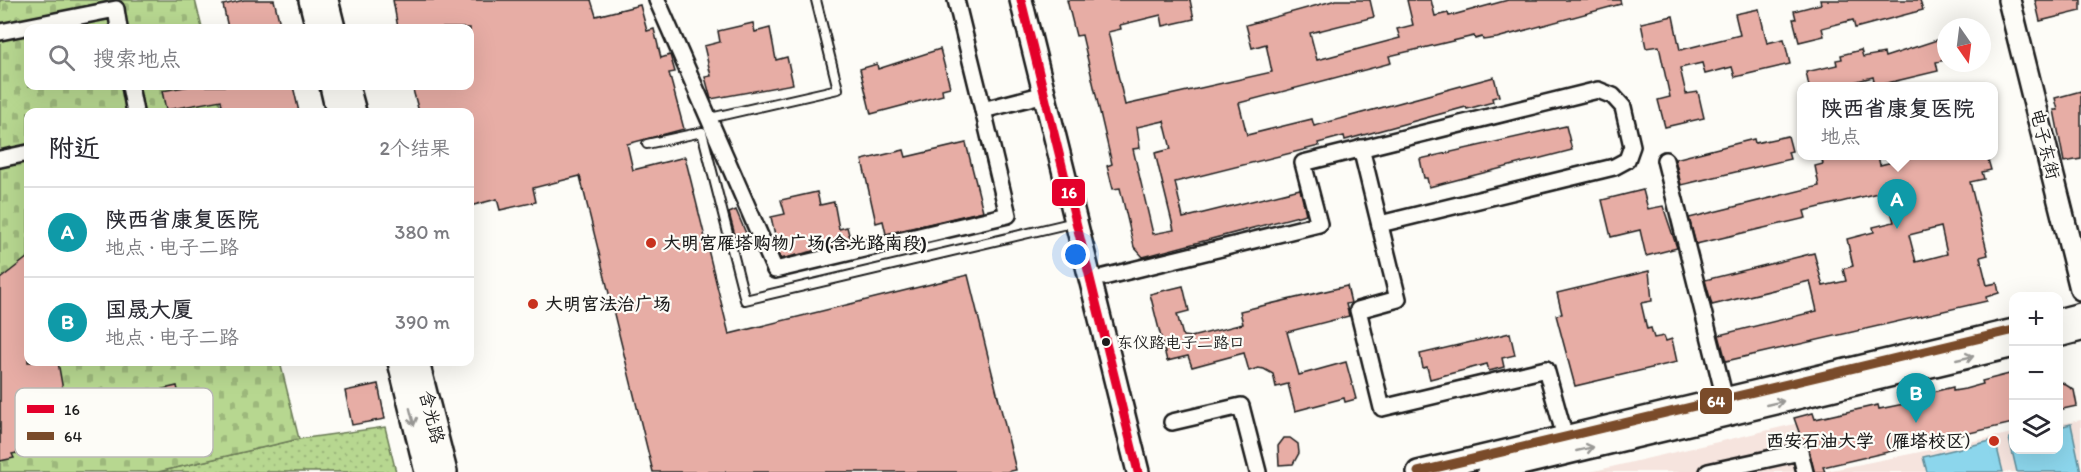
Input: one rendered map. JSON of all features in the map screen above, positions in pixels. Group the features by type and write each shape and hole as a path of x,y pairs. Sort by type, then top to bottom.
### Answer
{"main road":[{"path":"310,0 316,24"},
{"path":"327,0 333,24"},
{"path":"1021,0 1138,472"},
{"path":"1036,0 1152,472"},
{"name":"电子东街","path":"2009,0 2081,289"},
{"path":"332,90 336,108"},
{"path":"349,90 354,108"},
{"path":"2063,319 2081,314"},
{"path":"2063,335 2081,330"},
{"path":"1418,472 2009,331"},
{"path":"1488,472 2009,347"},
{"name":"含光路","path":"400,366 426,472"},
{"name":"含光路","path":"419,366 446,472"}],"street":[{"path":"657,0 775,270 1008,215 956,0"},
{"path":"40,24 116,9 118,24"},
{"path":"0,32 24,27"},
{"path":"131,90 134,108"},
{"path":"1104,277 1320,224 1303,163 1598,90 1613,96 1623,107 1632,146 1627,160 1614,167 1380,224"},
{"path":"982,110 1045,94"},
{"path":"1361,148 1398,299 1358,310 1382,408 1546,369 1564,437"},
{"path":"0,159 24,154"},
{"path":"1665,160 1725,399"},
{"path":"1172,422 1241,406 1258,472"},
{"path":"1708,472 1800,452 1805,472"}],"lane":[{"path":"710,118 838,89 816,0"},
{"path":"647,144 702,132 745,300 1076,221"}],"shaded area":[{"name":"西安石油大学（雁塔校区）","path":"2081,420 2081,472 1822,472 2009,434 2009,454 2063,454 2063,423"},
{"name":"西安石油大学（雁塔校区）","path":"1803,422 1816,472 1590,472"}],"green space":[{"path":"0,0 195,0 201,24 24,24 24,90 216,90 221,108 24,108 24,366 281,366 299,439 158,472 0,472"},
{"path":"385,427 396,472 158,472 299,439"}],"water":[{"path":"2071,424 2081,472 2017,472 2013,454 2063,454 2063,426"},
{"path":"1995,440 2003,472 1927,472 1923,457"}],"building":[{"path":"244,0 274,0 280,24 227,24 223,5"},
{"name":"大明宫雁塔购物广场(含光路南段)","path":"393,0 591,0 596,16 640,5 647,31 654,29 661,58 670,55 675,72 669,73 684,129 627,144 633,170 685,157 729,334 968,275 1016,470 1006,472 653,472 580,176 533,188 536,202 500,210 497,199 474,205 474,108 418,108 413,90 474,90 474,24 397,24"},
{"path":"1067,0 1190,0 1194,19 1163,26 1161,15 1120,25 1121,29 1108,32 1125,105 1272,72 1266,44 1252,48 1246,25 1336,0 1370,0 1374,17 1310,33 1317,60 1400,38 1397,29 1413,25 1407,0 1431,0 1435,16 1448,13 1449,16 1508,0 1620,0 1621,4 1497,38 1483,40 1482,37 1475,39 1474,36 1389,56 1391,63 1239,103 1247,135 1312,119 1314,126 1494,77 1499,96 1492,98 1493,102 1467,109 1466,107 1345,140 1344,136 1318,143 1319,146 1175,182 1183,218 1300,189 1306,214 1143,257 1134,247 1120,188 1113,189 1107,166 1112,164 1082,35 1076,36","holes":["1164,121 1171,149 1155,153 1174,230 1153,234 1133,149 1140,148 1137,127"]},
{"path":"1820,0 1920,0 1923,10 1855,28 1853,20 1822,28 1824,36 1799,42 1793,19 1796,19 1794,11 1821,4"},
{"path":"2035,0 2081,0 2081,11 2040,21"},
{"path":"1759,9 1767,43 1784,39 1790,64 1735,77 1732,67 1705,74 1702,63 1680,68 1686,94 1698,92 1704,118 1665,127 1658,100 1670,97 1659,46 1646,48 1641,23 1673,16 1680,50 1740,35 1735,14"},
{"path":"753,23 755,32 770,28 776,60 787,57 793,84 711,99 705,77 711,76 704,46 720,42 718,31"},
{"path":"1937,40 1937,71 1892,82 1874,82 1873,77 1854,82 1808,82 1806,72 1837,65 1836,60 1842,59 1841,55 1861,50 1863,57 1884,53 1885,57"},
{"path":"940,49 950,87 942,89 943,95 871,114 860,69 877,64 878,69"},
{"path":"294,90 298,108 222,108 221,100 166,108 162,91"},
{"path":"2081,91 2081,159 2064,162 2054,110 2058,110 2055,98"},
{"path":"1566,126 1572,150 1429,187 1427,178 1424,178 1420,159"},
{"path":"1788,136 1792,151 1788,152 1790,159 1681,185 1675,159 1754,139 1755,143"},
{"path":"966,143 983,211 886,234 883,221 876,223 862,160 904,150 906,157"},
{"path":"1822,160 1879,160 1880,165 1901,160 1988,160 1991,170 1982,172 1984,179 1970,182 1988,255 1980,257 1987,285 1997,283 1999,293 1986,297 1987,301 1726,361 1719,335 1817,311 1810,281 1712,305 1705,280 1814,253 1823,286 1846,281 1843,269 1853,266 1847,239 1874,232 1873,227 1894,222 1886,191 1804,211 1806,218 1696,244 1689,218 1819,186 1815,166 1823,164","holes":["1941,227 1947,254 1916,262 1909,235"]},
{"path":"1643,190 1648,209 1663,206 1677,248 1646,256 1640,230 1611,237 1602,200"},
{"path":"817,192 820,205 834,202 839,229 847,227 851,242 781,259 774,244 777,244 771,217 785,214 781,200"},
{"path":"736,210 748,238 737,243 729,213"},
{"path":"24,260 24,366 59,366 63,388 15,388 15,453 12,454 14,458 0,461 0,279"},
{"path":"1649,271 1652,301 1641,303 1647,329 1651,328 1654,338 1664,336 1666,341 1672,339 1677,362 1575,386 1556,315 1562,314 1557,293"},
{"path":"1183,286 1189,311 1177,314 1183,336 1191,337 1243,324 1240,311 1347,286 1351,303 1346,304 1349,316 1287,332 1299,375 1346,362 1356,399 1345,402 1344,398 1295,411 1288,384 1276,387 1273,374 1264,369 1249,371 1244,353 1192,367 1188,356 1167,361 1150,294"},
{"path":"1510,333 1515,355 1502,358 1504,367 1489,371 1487,364 1430,379 1427,367 1423,368 1420,354"},
{"path":"2009,374 2009,424 1823,467 1825,472 1814,472 1809,450 1803,443 1794,418 1813,413 1815,419 1878,405 1879,409 1909,403 1908,398 1953,387 1953,391 1965,389 1983,384 1982,381"},
{"path":"2063,383 2074,390 2077,406 2063,409"},
{"path":"378,384 385,419 352,425 345,391"},
{"path":"1284,438 1290,438 1298,444 1299,453 1293,464 1279,465 1278,446"}],"transit line":[{"name":"16","path":"1021,0 1138,472"},
{"name":"64","path":"1418,472 2009,331"}],"place":[{"name":"陕西省康复医院","path":"1897,229"},
{"name":"大明宫雁塔购物广场(含光路南段)","path":"651,243"},
{"name":"大明宫法治广场","path":"533,304"},
{"name":"东仪路电子二路口","path":"1106,342"},
{"name":"国晟大厦","path":"1916,423"},
{"name":"西安石油大学（雁塔校区）","path":"1994,441"}]}
